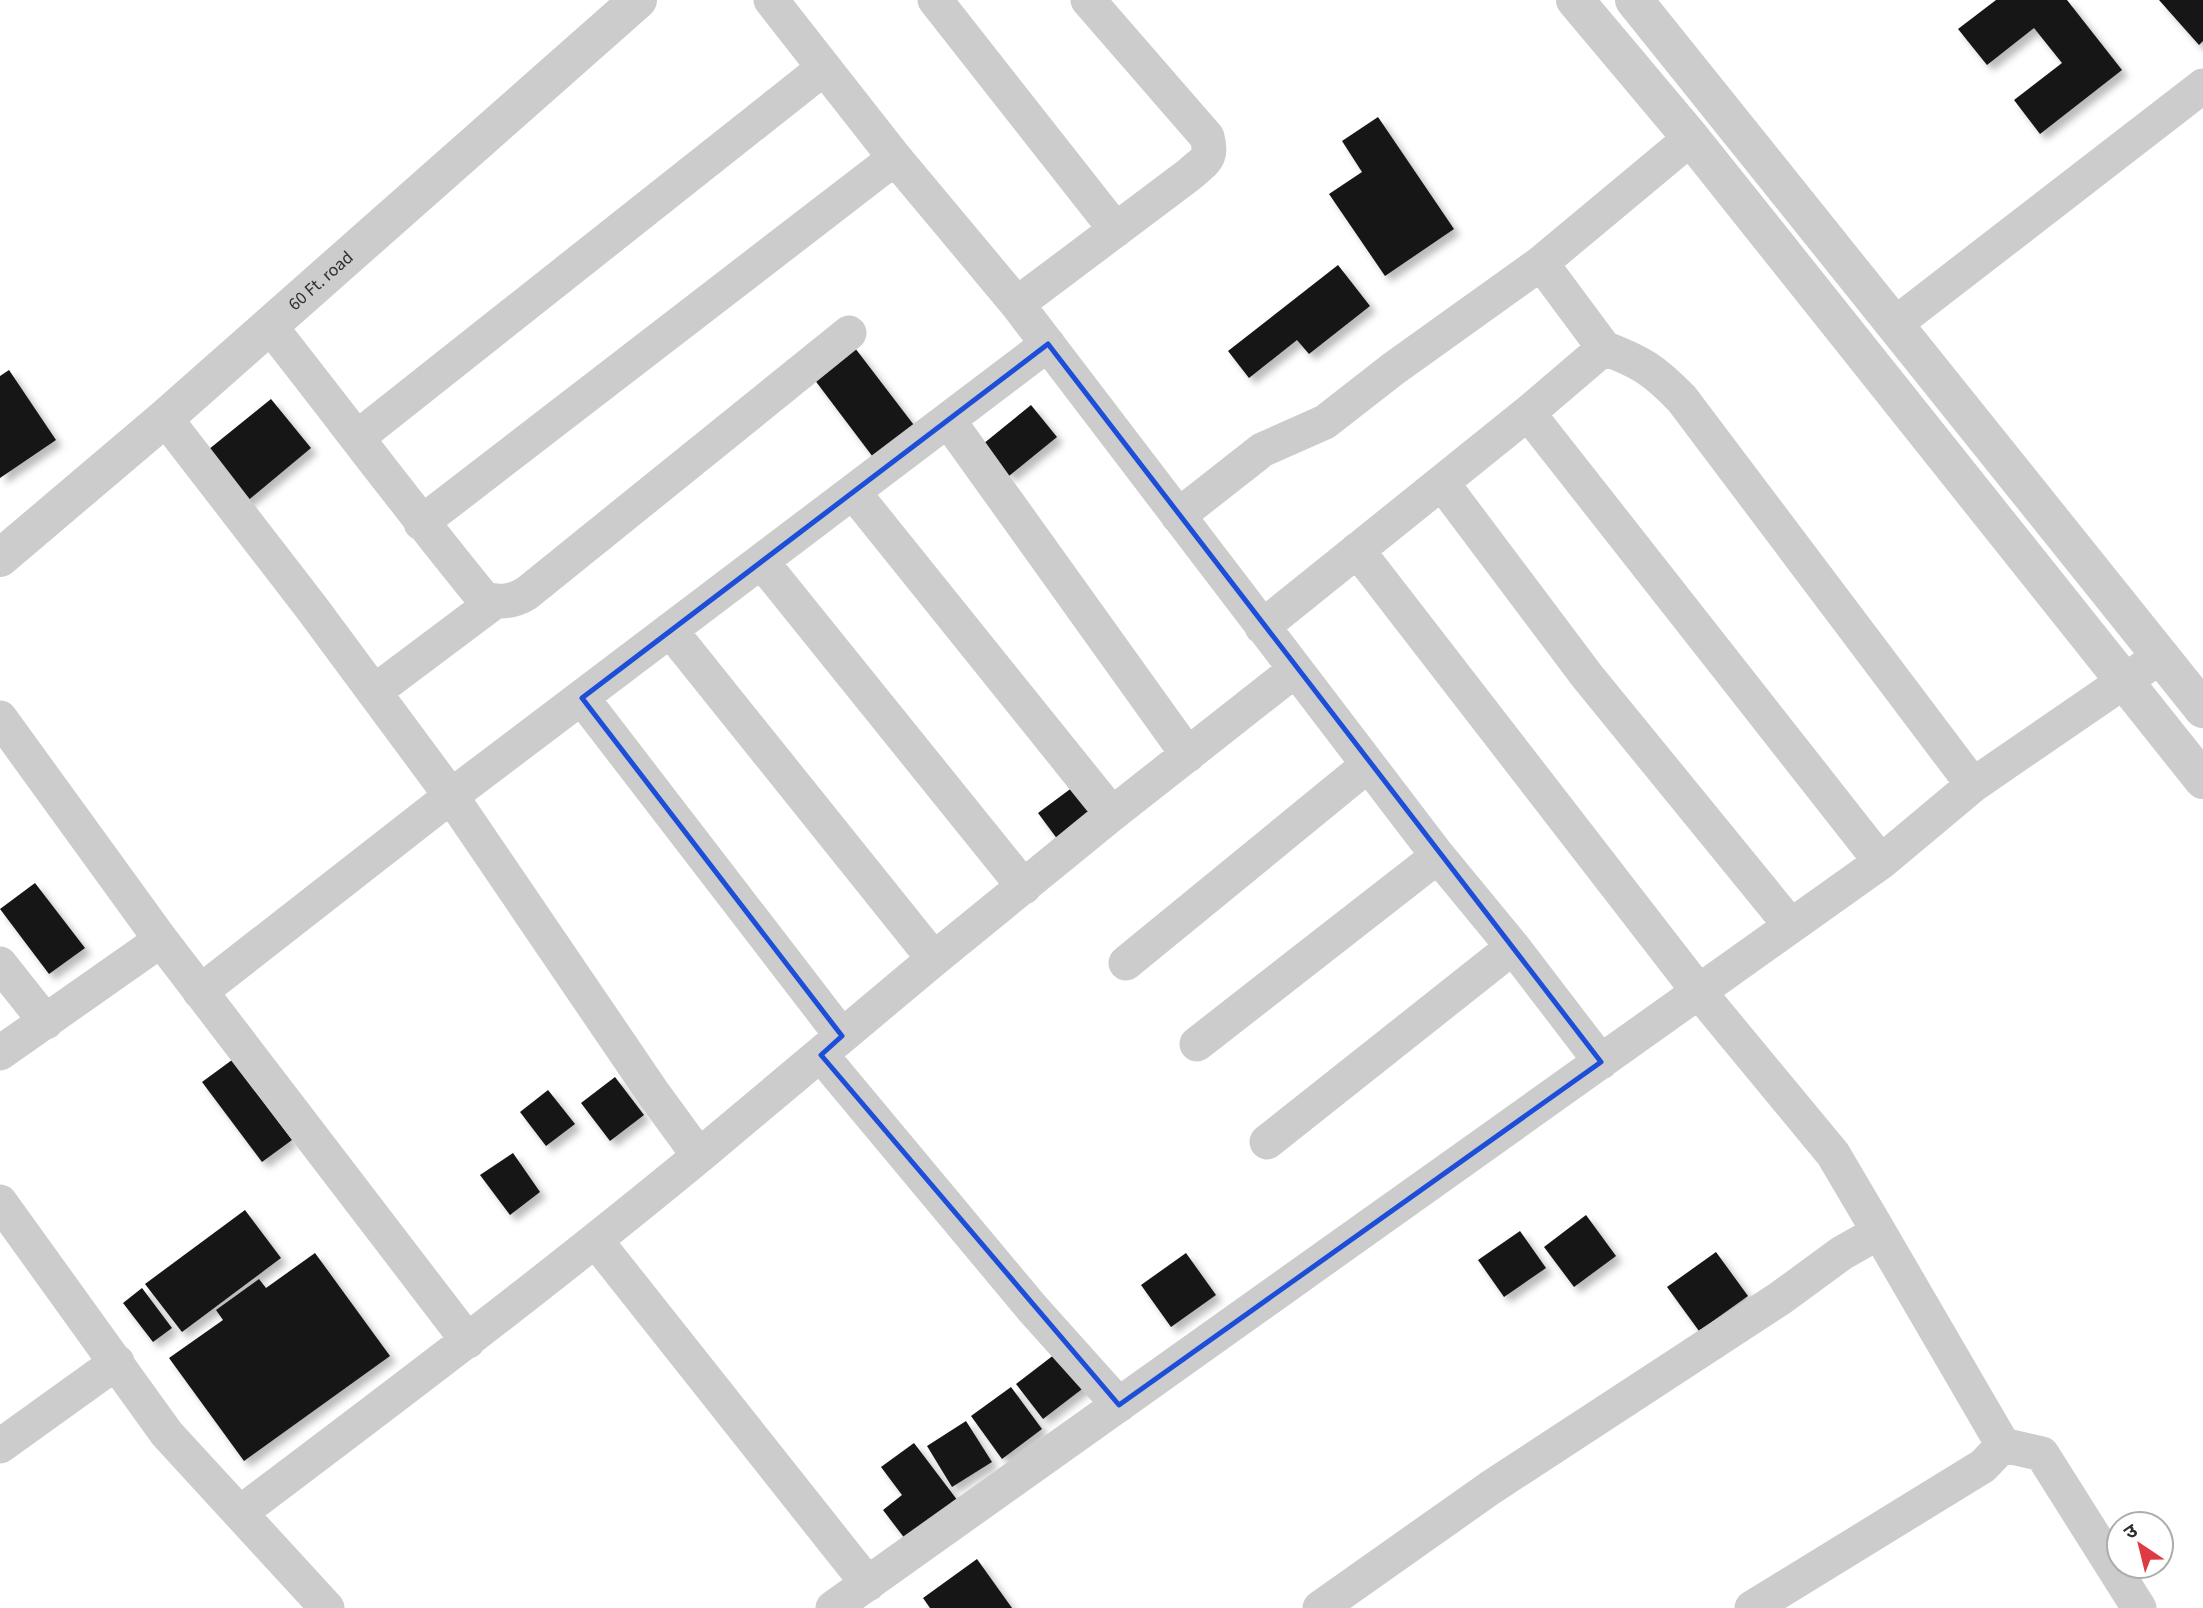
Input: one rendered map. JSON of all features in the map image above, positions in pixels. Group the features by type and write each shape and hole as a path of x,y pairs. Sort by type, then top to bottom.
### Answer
{"street":[{"name":"60 Ft. road","path":"0,558 165,418 638,0"},
{"path":"772,0 895,158 1017,304 1438,856 1513,947 1601,1062"},
{"path":"935,0 1116,230"},
{"path":"1017,304 1190,173 1206,159 1210,150 1207,137 1088,0"},
{"path":"1575,0 1691,138 2203,780"},
{"path":"1634,0 2203,709"},
{"path":"358,437 824,68"},
{"path":"1895,324 2203,86"},
{"path":"1178,516 1262,450 1325,422 1393,369 1541,263 1691,138"},
{"path":"421,523 895,158"},
{"path":"1541,263 1604,348 1639,361 1682,399 1973,785"},
{"path":"269,325 358,437 421,523 484,599 494,602 514,601 527,593 849,333"},
{"path":"200,992 451,796 1048,344"},
{"path":"1262,627 1528,413 1604,348"},
{"path":"1528,413 1881,862"},
{"path":"165,418 312,607 451,796 645,1082 699,1156"},
{"path":"948,420 1188,755"},
{"path":"1442,483 1587,676 1791,926"},
{"path":"853,492 1112,814"},
{"path":"1357,550 1699,992 1833,1154 2003,1445 2042,1454 2138,1608"},
{"path":"761,561 1024,887"},
{"path":"374,692 494,602"},
{"path":"670,630 934,959"},
{"path":"833,1608 1881,862 1973,785 2161,656"},
{"path":"240,1513 596,1241 934,959 1295,670"},
{"path":"582,698 831,1045 1032,1308 1119,1405"},
{"path":"0,718 200,992 468,1341"},
{"path":"1126,963 1368,765"},
{"path":"1197,1044 1438,856"},
{"path":"0,1053 161,940"},
{"path":"1267,1142 1513,947"},
{"path":"0,964 46,1022"},
{"path":"0,1202 167,1434 240,1513 315,1604"},
{"path":"1320,1608 1490,1488 1779,1299 1842,1253 1879,1232"},
{"path":"596,1241 867,1584"},
{"path":"0,1446 117,1362"},
{"path":"1752,1608 1983,1466 2003,1445"}],"highlighted area":[{"path":"1048,344 1601,1062 1119,1405 821,1055 842,1036 582,698"}],"building":[{"path":"1996,0 2067,0 2122,70 2040,134 2014,100 2062,63 2034,28 1987,65 1958,29"},
{"path":"2159,0 2203,0 2203,41 2199,45"},
{"path":"1378,117 1454,229 1385,276 1329,194 1362,172 1342,141"},
{"path":"1338,265 1370,306 1309,354 1297,340 1249,378 1228,351"},
{"path":"855,348 920,433 879,465 814,379"},
{"path":"9,370 56,440 0,478 0,376"},
{"path":"271,399 311,448 239,508 198,458"},
{"path":"1031,405 1057,437 1009,476 983,444"},
{"path":"1073,787 1096,818 1061,844 1038,813"},
{"path":"35,883 85,948 49,974 0,909"},
{"path":"232,1060 292,1140 262,1162 202,1082"},
{"path":"615,1077 644,1115 610,1141 581,1103"},
{"path":"548,1090 575,1124 546,1146 520,1112"},
{"path":"513,1153 540,1192 510,1215 480,1175"},
{"path":"245,1210 281,1258 182,1332 145,1284"},
{"path":"1586,1215 1616,1256 1574,1287 1544,1247"},
{"path":"1520,1231 1546,1268 1504,1297 1478,1260"},
{"path":"1716,1252 1748,1296 1699,1331 1667,1287"},
{"path":"315,1253 390,1356 244,1461 169,1358 223,1320 216,1310 259,1279 266,1288"},
{"path":"1186,1253 1216,1295 1171,1327 1141,1285"},
{"path":"142,1288 172,1328 153,1342 123,1303"},
{"path":"1059,1351 1086,1386 1043,1419 1016,1384"},
{"path":"1011,1387 1042,1429 1002,1459 971,1416"},
{"path":"966,1421 992,1462 952,1487 927,1446"},
{"path":"914,1443 961,1505 909,1544 883,1510 902,1495 881,1467"},
{"path":"977,1559 1012,1608 930,1608 923,1598"}]}
